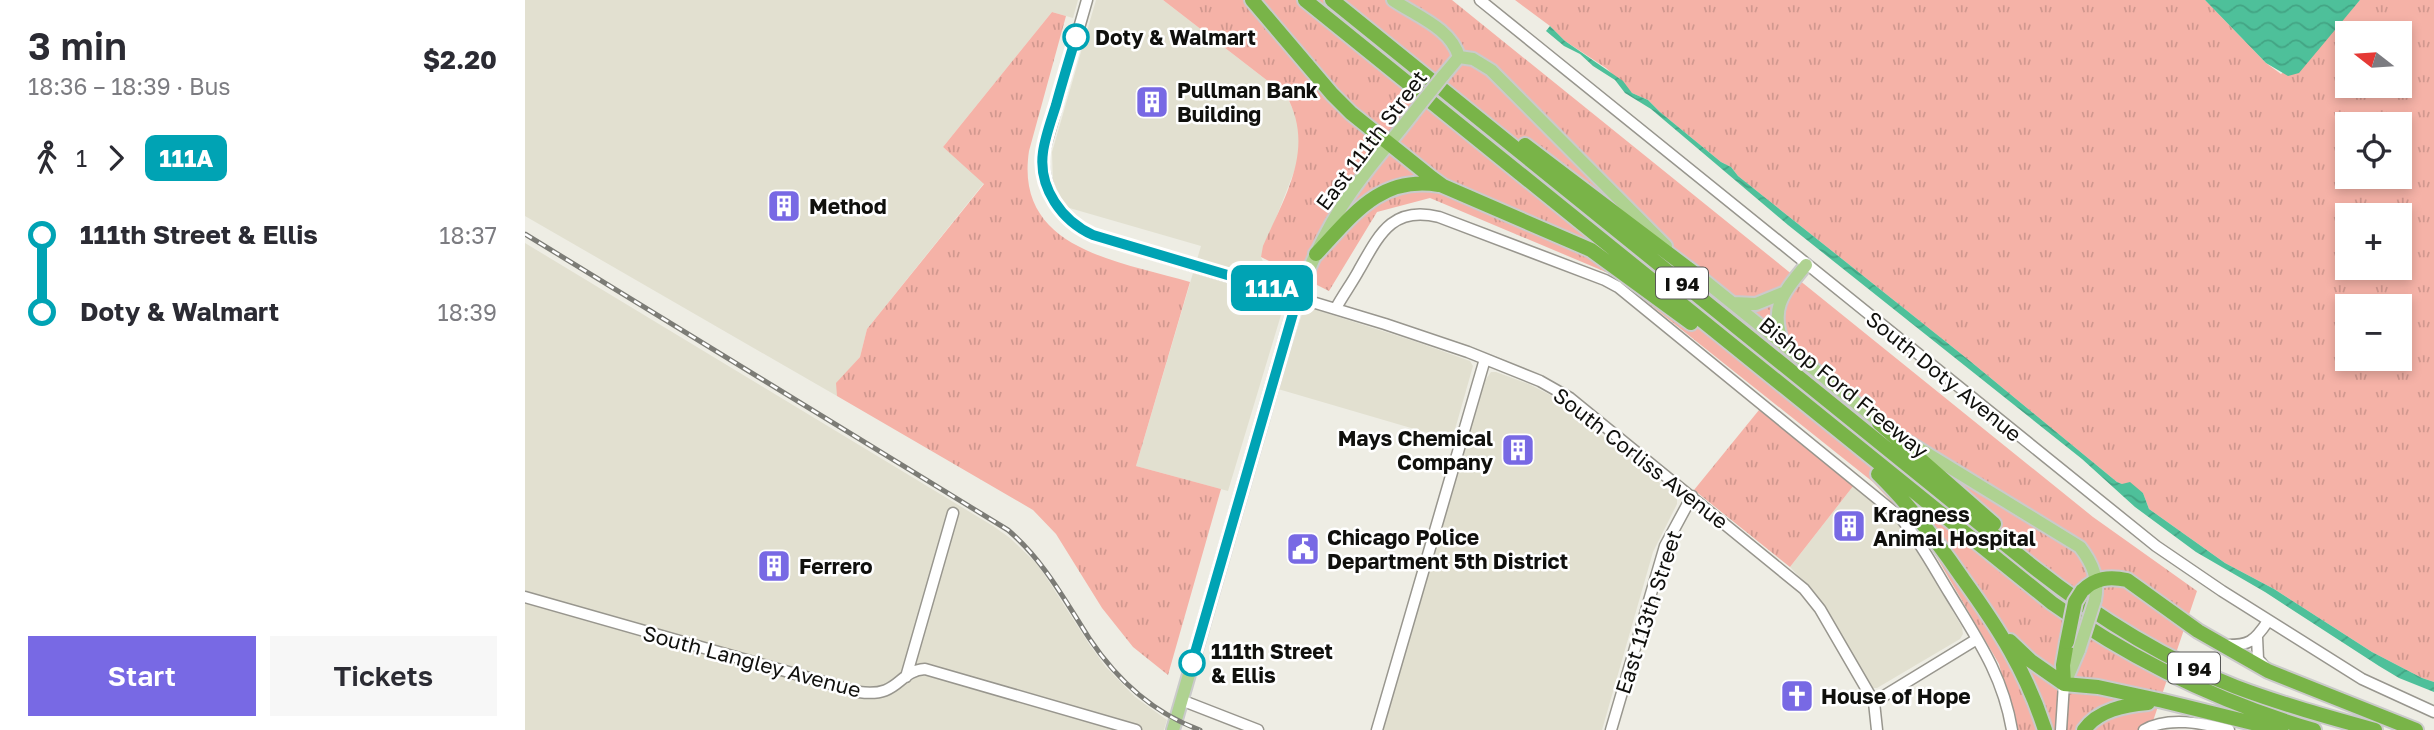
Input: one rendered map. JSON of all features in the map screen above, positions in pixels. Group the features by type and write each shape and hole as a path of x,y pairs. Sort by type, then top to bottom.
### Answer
{"highway":[{"path":"1252,0 1332,94 1443,186 1591,250 1706,335 1743,354"},
{"name":"Bishop Ford Freeway","path":"1305,0 2027,584 2111,643 2157,669 2208,694 2271,718 2314,730"},
{"name":"Bishop Ford Freeway","path":"1332,0 2084,606 2138,640 2199,671 2269,699 2375,730"},
{"path":"1488,127 1526,146 1694,273"},
{"path":"1316,254 1358,210 1388,189 1411,184 1443,186"},
{"path":"1879,423 2000,529 2032,566"},
{"path":"1859,447 1879,475 1923,522 2001,633 2025,677 2045,730"},
{"path":"2064,684 2063,665 2073,646 2075,602 2082,591 2097,580 2113,577 2127,580 2219,645 2268,671 2416,730"},
{"path":"2001,633 2031,661 2064,684 2098,687 2281,730"},
{"path":"2084,730 2108,711 2163,701"}],"main road":[{"path":"1392,0 1443,32 1451,39 1459,57 1473,59 1492,70 1694,273 1879,423 2066,536 2087,556 2097,580 2095,600 2073,646"},
{"name":"East 111th Street","path":"1173,730 1298,296 1316,254 1349,195 1459,57"},
{"path":"1784,345 1777,320 1779,304 1783,293 1806,265"},
{"path":"1731,302 1741,305 1756,304 1783,293"}],"street":[{"path":"1087,0 1043,154 1048,189 1061,211 1076,226 1093,235 1298,296"},
{"name":"South Doty Avenue","path":"1480,0 2188,570 2362,679 2434,712"},
{"path":"1336,308 1381,233 1399,218 1418,213 1439,217 1613,285 1901,517 1977,639 2005,695 2012,730"},
{"name":"South Corliss Avenue","path":"1298,296 1485,359 1532,377 1570,398 1804,589 1820,609 1874,702"},
{"path":"1377,730 1485,359"},
{"name":"East 113th Street","path":"1611,730 1664,545 1692,496"},
{"path":"905,677 953,513"},
{"name":"South Langley Avenue","path":"525,597 859,692 886,691 919,670 929,670 1136,730"},
{"path":"2219,645 2248,643 2257,637 2268,621"},
{"path":"2257,637 2257,659 2268,671"},
{"path":"1877,730 1874,702 1977,639"},
{"path":"2061,730 2064,684"},
{"path":"1181,700 1258,730"},
{"path":"2144,730 2155,725 2180,723 2202,724 2229,730"}],"shaded area":[{"path":"525,0 1078,0 1073,18 1052,12 943,147 984,183 867,329 860,357 837,383 837,396 525,216"},
{"path":"1096,0 1163,0 1286,95 1297,118 1300,140 1297,164 1261,257 1268,273 1290,285 1228,491 1136,466 1201,246 1066,207 1053,184 1052,152"},
{"path":"525,243 1010,538 1036,563 1105,666 1135,697 1167,720 1164,730 525,730"},
{"path":"1307,307 1470,361 1473,366 1452,440 1278,389 1302,314"},
{"path":"1491,372 1529,384 1556,398 1677,497 1677,504 1653,552 1602,730 1383,730 1484,382"},
{"path":"1854,485 1903,526 1962,627 1963,634 1960,639 1877,688 1873,688 1816,594 1790,567"}],"green space":[{"path":"1163,0 1452,0 2093,517 2197,591 2150,730 2016,730 1999,664 1926,539 1873,482 1613,275 1430,198 1377,212 1329,291 1261,257 1263,246 1294,172 1298,153 1295,115 1286,95"},
{"path":"1515,0 2205,0 2266,63 2281,74 2335,26 2335,98 2412,98 2412,21 2340,21 2360,0 2434,0 2434,682 2372,652 2274,589 2225,563 2149,509 2143,493 2117,482 1648,100 1632,93 1606,68 1565,41"},
{"path":"1052,12 1066,16 1029,151 1029,184 1038,210 1055,230 1077,246 1133,267 1190,282 1136,466 1221,489 1168,675 1133,647 1102,608 1056,534 1033,510 837,396 836,383 860,357 867,329 984,184 943,147"},
{"path":"1759,410 1854,485 1790,567 1694,490"}],"water":[{"path":"2205,0 2360,0 2342,21 2335,21 2335,30 2299,73 2288,76 2266,63"},
{"path":"1550,26 1565,41 1623,81 1632,93 1648,100 2117,482 2130,482 2143,493 2149,509 2225,563 2274,589 2372,652 2434,682 2434,692 2399,678 2379,666 2265,592 2196,552 2135,507 2082,459 1788,225 1651,109 1625,93 1615,80 1580,54 1564,46 1546,31"}],"railway":[{"path":"525,234 1008,530 1043,568 1089,638 1124,681 1167,714 1200,730"}],"bus line":[{"name":"111A","path":"1076,37 1043,154 1048,189 1067,219 1093,235 1298,296 1192,663"}],"place":[{"name":"Doty & Walmart","path":"1076,37"},
{"name":"Pullman Bank Building","path":"1152,102"},
{"name":"Method","path":"784,206"},
{"name":"Mays Chemical Company","path":"1518,450"},
{"name":"Kragness Animal Hospital","path":"1849,526"},
{"name":"Chicago Police Department 5th District","path":"1303,549"},
{"name":"Ferrero","path":"774,566"},
{"name":"111th Street & Ellis","path":"1192,663"},
{"name":"House of Hope","path":"1797,696"}]}
